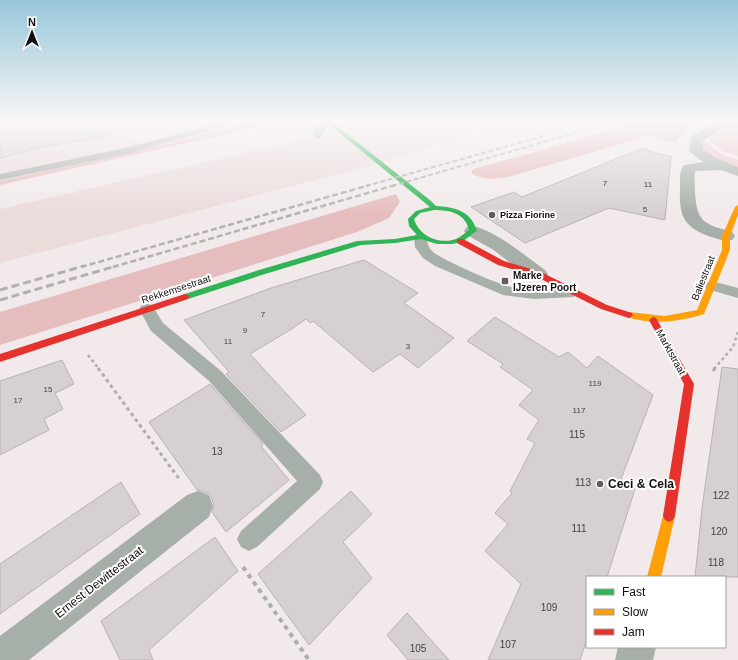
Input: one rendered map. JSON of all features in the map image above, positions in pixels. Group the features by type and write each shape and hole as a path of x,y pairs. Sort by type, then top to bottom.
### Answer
{"street":[{"path":"365,152 429,202 434,208"},
{"path":"698,152 702,156 730,169"},
{"path":"726,236 706,229 691,217 688,188 689,168 730,169"},
{"name":"Baliestraat","path":"653,320 680,319 701,312 726,250 726,236 738,207"},
{"path":"434,208 447,208 459,211 468,217 473,224 466,236 439,242 420,237 406,225 413,215 419,211 434,208"},
{"name":"Rekkemsestraat","path":"360,243 381,232"},
{"name":"Marktstraat","path":"466,236 498,245 538,274 604,307 622,314 653,320 686,378 689,384 670,512 654,576"},
{"name":"Rekkemsestraat","path":"0,358 262,272 360,243 395,241 420,237"},
{"name":"Ernest Dewittestraat","path":"0,659 198,506"},
{"path":"634,660 637,648"}],"lane":[{"path":"0,177 122,152"},
{"path":"420,237 422,247 428,255 440,263 508,292 534,294 573,292"},
{"path":"712,286 738,293"},
{"path":"147,309 157,327 215,376 312,482 249,539"}],"path":[{"path":"686,378 714,370 733,347 738,332"}],"shaded area":[{"path":"0,152 132,152 0,181"},
{"path":"132,152 148,152 0,185 0,181"},
{"path":"250,152 413,152 379,163 0,263 0,209"},
{"path":"536,152 594,152 508,177 494,179 476,176 471,173 473,169"},
{"path":"705,152 719,152 738,160 738,168 718,160"},
{"path":"725,152 738,152 738,156"},
{"path":"396,194 400,202 389,218 357,232 0,345 0,312"}],"building":[{"path":"0,152 24,152 0,158"},
{"path":"634,152 652,152 671,156 665,220 609,208 525,243 471,207 514,192 522,197"},
{"path":"364,260 418,293 404,303 454,338 418,368 400,354 373,372 313,321 310,323 306,319 250,354 306,415 281,432 226,374 229,372 184,320 271,288"},
{"path":"495,317 559,357 568,352 587,368 598,356 653,395 621,479 635,489 607,576 586,576 586,642 580,660 488,660 521,584 485,551 508,524 495,513 512,493 510,491 535,443 527,439 539,420 519,405 533,390 500,367 503,364 467,341"},
{"path":"62,360 74,384 55,393 63,409 44,419 49,430 0,455 0,381"},
{"path":"722,367 738,369 738,577 695,576 702,508"},
{"path":"210,384 263,444 261,446 289,480 226,532 212,512 214,505 210,494 197,490 149,422"},
{"path":"121,482 140,514 0,614 0,564"},
{"path":"351,491 372,514 343,542 372,578 309,645 258,574"},
{"path":"215,537 238,571 149,650 153,660 120,660 101,621"},
{"path":"407,613 449,660 408,660 387,635"}],"railway":[{"path":"366,186 487,152"},
{"path":"392,186 510,152"},
{"path":"81,267 370,185"},
{"path":"113,267 395,185"},
{"path":"0,290 84,266"},
{"path":"0,300 116,266"}],"traffic: fast":[{"path":"366,152 429,202 434,208"},
{"path":"434,208 459,212 468,219 473,231 459,240 445,243 429,240 423,237 417,232 411,219 418,212 434,208"},
{"path":"185,297 360,243 395,241 420,237"}],"traffic: slow":[{"path":"629,315 665,319 682,317 701,312 726,250 726,236 738,207"},
{"path":"654,576 669,516"}],"traffic: jam":[{"path":"460,241 501,263 538,274 604,307 629,315"},
{"path":"0,358 185,297"},
{"path":"653,320 689,384 669,516"}],"place":[{"name":"Pizza Fiorine","path":"492,215"},
{"name":"Marke IJzeren Poort","path":"505,281"},
{"name":"Ceci & Cela","path":"600,484"}]}
